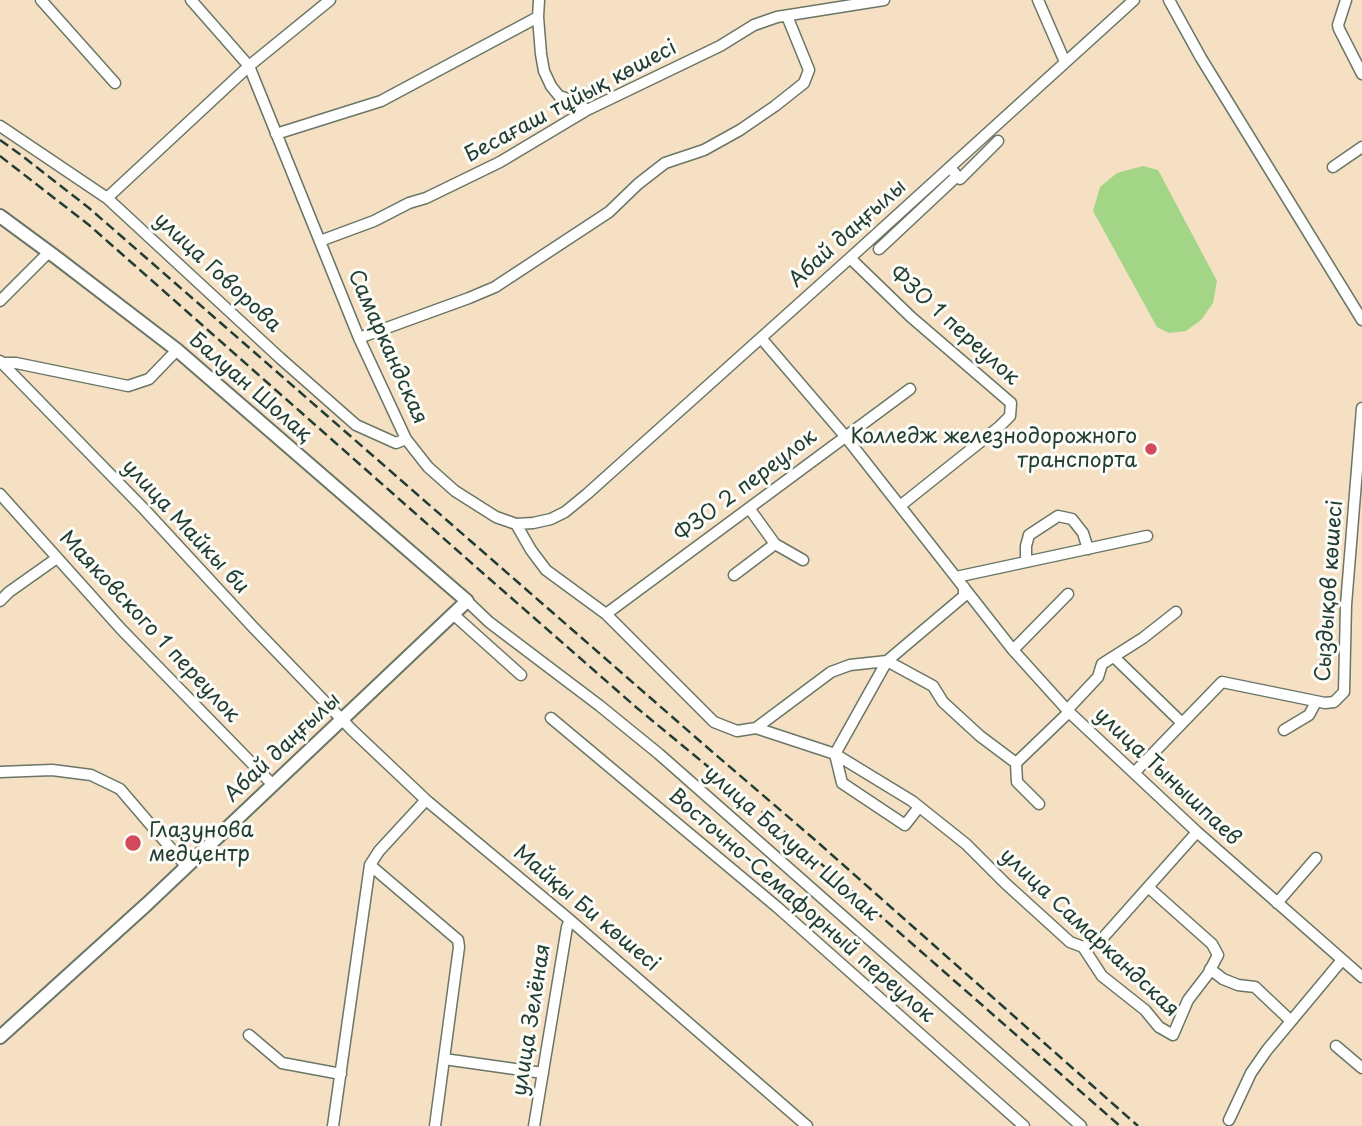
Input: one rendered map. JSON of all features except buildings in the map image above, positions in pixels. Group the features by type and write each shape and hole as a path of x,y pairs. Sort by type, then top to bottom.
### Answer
{"main road":[{"name":"Балуан Шолақ","path":"0,216 177,350 467,601"},
{"name":"Абай даңғылы","path":"0,1037 467,601"}],"street":[{"path":"41,0 115,83"},
{"name":"Самаркандская","path":"191,0 249,66 359,338 406,439 428,467 455,491 496,517 516,524"},
{"path":"107,198 249,66 330,0"},
{"path":"539,0 538,17 544,71 559,96 574,101 587,110"},
{"name":"Бесағаш тұйық көшесі","path":"320,241 374,221 500,162 587,110 720,46 754,25 787,16 884,0"},
{"path":"1038,0 1065,62"},
{"name":"Абай даңғылы","path":"516,524 551,519 565,512 587,494 850,258 953,172 1065,62 1134,0"},
{"path":"1169,0 1208,70 1362,320"},
{"path":"1346,0 1338,23 1339,29 1362,74"},
{"path":"359,338 495,287 609,212 638,184 666,163 704,150 775,106 804,83 809,70 787,16"},
{"path":"276,134 381,101 538,17"},
{"name":"улица Говорова","path":"0,126 107,198 356,425 396,443 406,439"},
{"path":"879,249 953,172 960,179 998,141"},
{"path":"1333,167 1362,147"},
{"path":"0,301 49,252"},
{"name":"ФЗО 1 переулок","path":"850,258 911,317 1011,403 1010,416 999,427 900,506"},
{"path":"761,338 845,436 964,587 964,596 887,661 835,754 842,783 905,825 919,807"},
{"path":"1,362 128,386 149,379 177,350"},
{"name":"улица Майкы би","path":"1,362 342,719"},
{"name":"ФЗО 2 переулок","path":"606,614 910,389"},
{"name":"Сыздықов көшесі","path":"1182,723 1222,682 1316,702 1334,702 1344,692 1346,605 1362,408"},
{"name":"Маяковского 1 переулок","path":"0,494 121,629 272,784"},
{"path":"748,508 775,544 803,560"},
{"path":"1026,562 1029,535 1058,516 1072,520 1083,533 1088,548"},
{"name":"улица Самаркандская","path":"516,524 547,570 606,614 714,722 737,731 756,728 835,754 912,801 965,844 1070,942 1083,947 1102,976 1145,1010 1159,1027 1173,1035 1188,1000 1210,969"},
{"path":"956,577 1147,536"},
{"path":"734,575 775,544"},
{"path":"0,601 57,558"},
{"name":"улица Тынышпаев","path":"964,587 1013,650 1068,711 1197,832 1362,977"},
{"path":"1013,650 1069,594"},
{"name":"улица Балуан Шолак","path":"467,601 489,622 659,754 1081,1126"},
{"path":"1038,804 1017,782 1016,763 1098,677 1102,664 1143,638 1176,611"},
{"path":"454,615 521,676"},
{"path":"1114,657 1182,723 1134,773"},
{"path":"756,728 831,672 850,665 887,661 933,686 943,702 980,736 1016,763"},
{"path":"1284,730 1308,715 1316,702"},
{"name":"Восточно-Семафорный переулок","path":"551,718 777,907 1024,1126"},
{"name":"Майқы Би көшесі","path":"342,719 426,800 570,920 807,1126"},
{"path":"0,772 52,769 92,775 120,789 186,866"},
{"path":"333,1126 370,865 379,850 426,800"},
{"path":"1083,947 1101,940 1197,832"},
{"path":"1277,903 1316,858"},
{"path":"370,865 458,940 435,1126"},
{"path":"1148,887 1212,944 1218,954 1210,969 1223,979 1238,985 1255,987 1291,1021"},
{"name":"улица Зелёная","path":"534,1126 570,920"},
{"path":"1229,1121 1251,1073 1267,1050 1342,960"},
{"path":"249,1035 282,1063 341,1074"},
{"path":"1336,1046 1362,1068"},
{"path":"444,1059 543,1073"}],"green space":[{"path":"1143,166 1158,170 1217,281 1213,303 1201,320 1186,331 1169,333 1157,327 1093,211 1100,187 1117,173"}],"railway":[{"path":"0,140 89,208 814,839 1138,1126"},
{"path":"0,156 89,225 637,708 746,798 1120,1126"}],"place":[{"name":"Колледж железнодорожного транспорта","path":"1151,449"},
{"name":"Глазунова медцентр","path":"133,843"}]}
